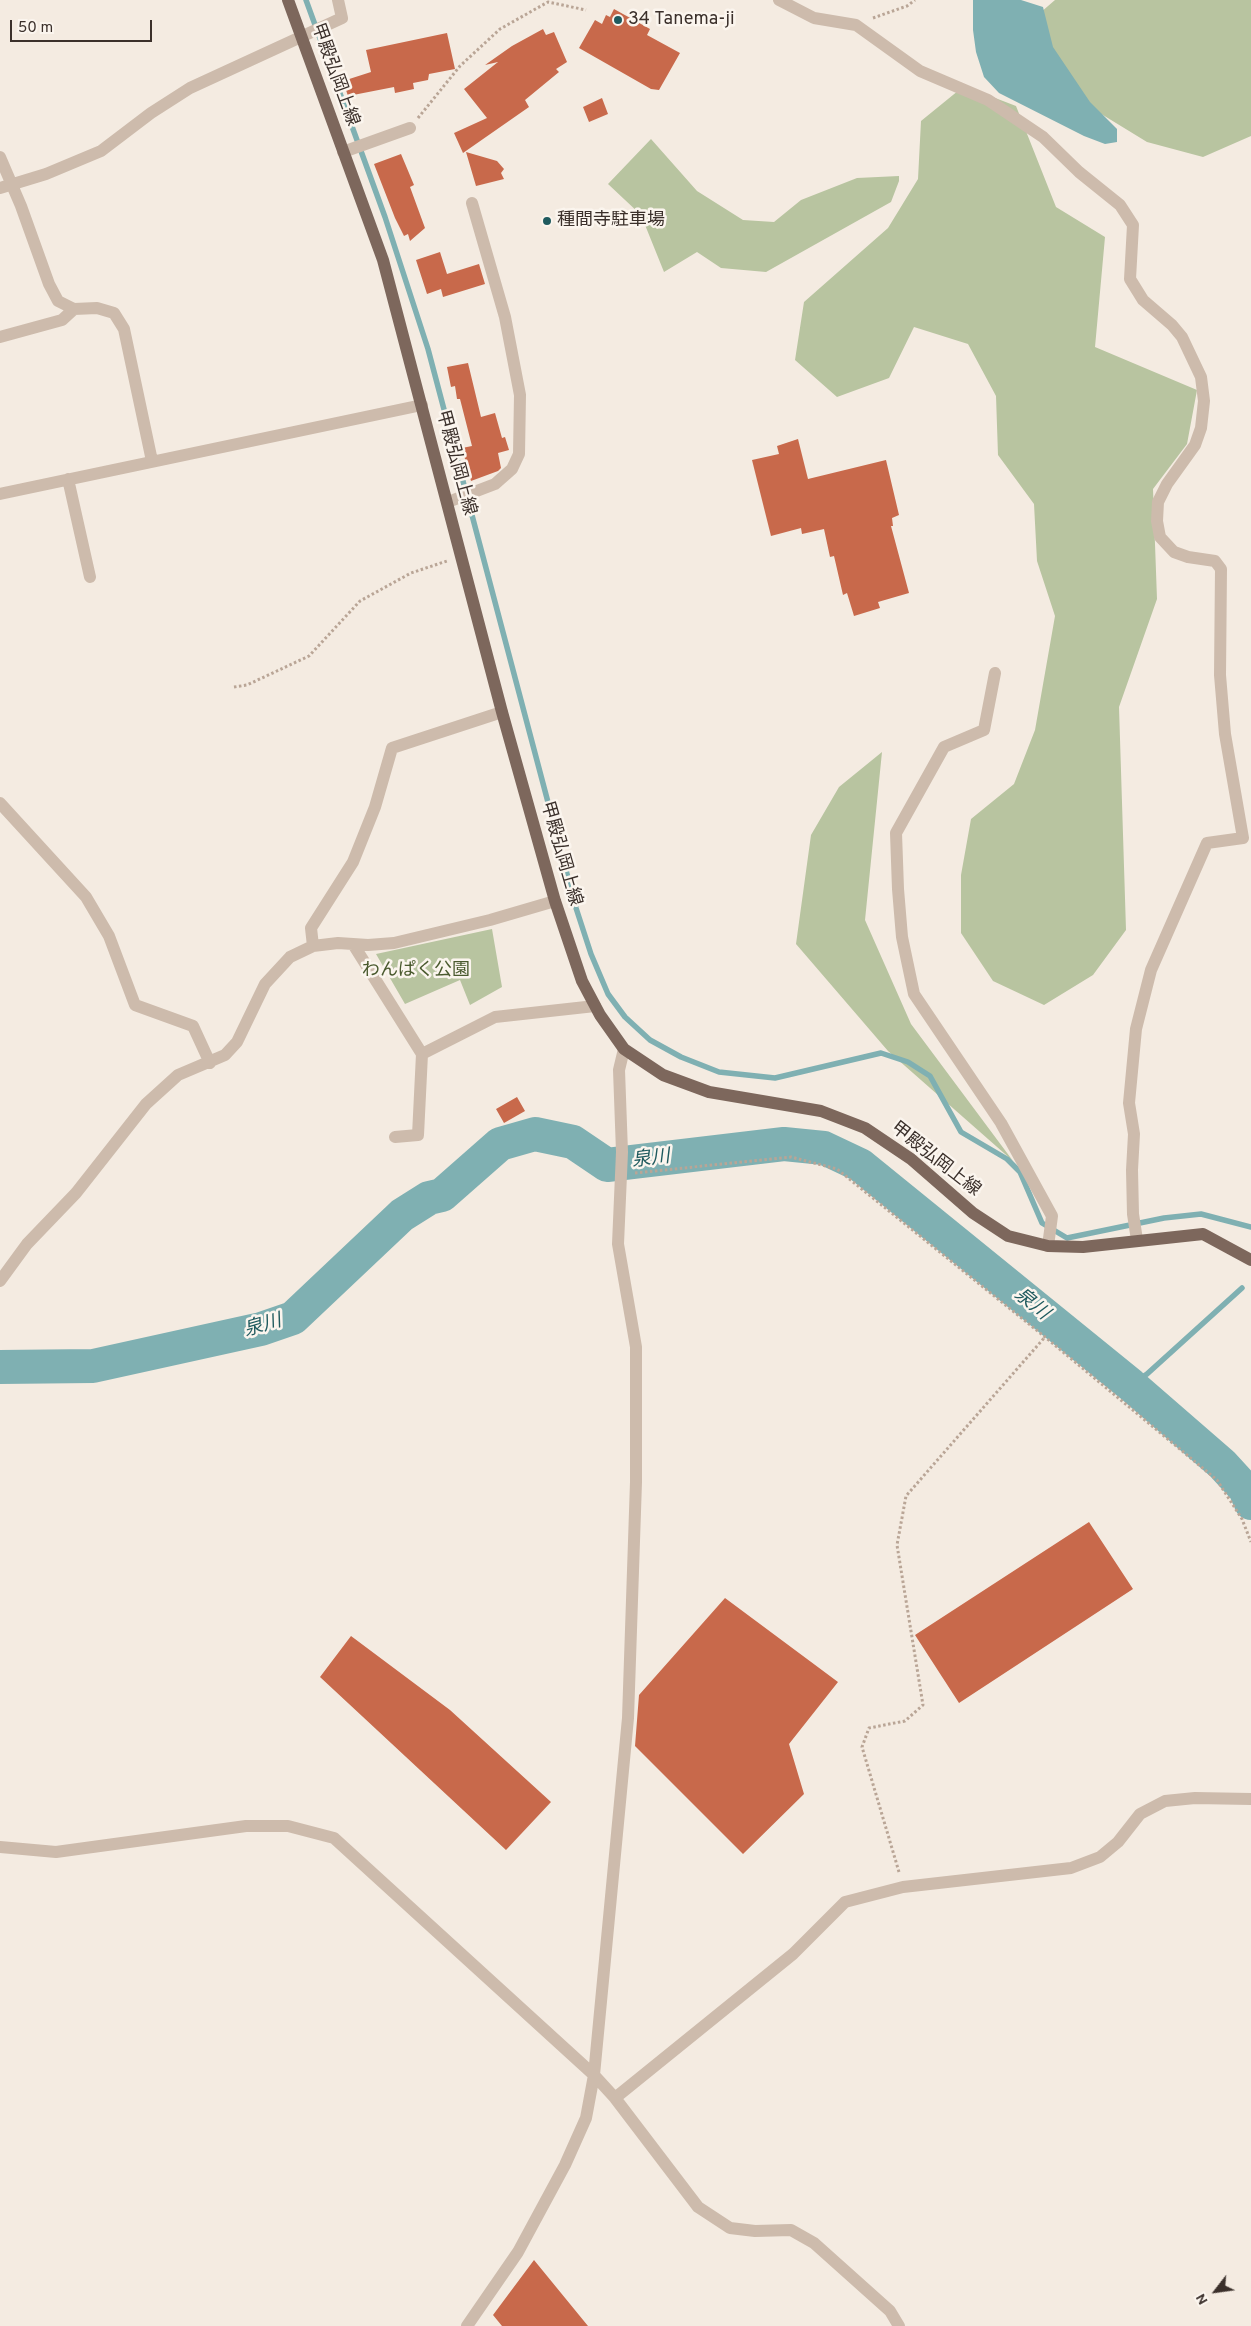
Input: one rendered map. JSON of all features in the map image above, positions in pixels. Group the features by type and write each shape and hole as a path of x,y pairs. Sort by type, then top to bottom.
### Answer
{"main road":[{"name":"甲殿弘岡上線","path":"288,0 307,36 343,152 383,260 422,406 450,501 462,556 502,712 555,901 582,981 595,1006 624,1049 663,1075 709,1092 821,1111 865,1128 911,1159 973,1213 1008,1236 1048,1246 1084,1247 1136,1234 1202,1234 1251,1260"}],"street":[{"path":"6,186 46,174 102,151 151,113 190,88 307,36 342,18 338,0"},
{"path":"779,0 814,18 856,25 920,71 988,100 1016,117 1043,137 1079,172 1120,205 1133,225 1130,279 1143,300 1172,325 1182,337 1201,376 1204,401 1201,428 1195,445 1167,484 1158,502 1157,521 1160,537 1174,552 1188,557 1215,561 1221,569 1220,675 1225,734 1247,838 1207,843 1151,970 1136,1029 1129,1103 1134,1134 1132,1170 1133,1214 1136,1234"},
{"path":"343,152 410,128"},
{"path":"0,157 6,186 48,284 58,301 74,308 97,308 114,313 124,329 152,461"},
{"path":"450,501 495,484 512,469 519,454 520,395 505,317 472,203"},
{"path":"0,337 62,320 74,308"},
{"path":"0,494 422,406"},
{"path":"68,480 90,577"},
{"path":"995,673 984,730 944,747 896,833 902,936 914,994 1001,1122 1052,1216 1048,1246"},
{"path":"313,946 311,928 353,862 375,807 392,748 502,712"},
{"path":"0,803 86,896 110,936 135,1005 193,1026 210,1063"},
{"path":"0,1281 27,1244 76,1193 146,1104 178,1075 225,1055 237,1042 265,984 290,957 313,946 394,943 490,920 555,901"},
{"path":"353,944 422,1054 418,1135 396,1137"},
{"path":"422,1054 495,1017 595,1006"},
{"path":"467,2326 518,2252 565,2166 586,2118 594,2075 628,1718 636,1482 636,1347 618,1244 622,1175 619,1070 624,1049"},
{"path":"615,2098 793,1954 845,1902 903,1887 1071,1868 1100,1857 1118,1842 1140,1814 1164,1801 1196,1798 1251,1799"},
{"path":"0,1847 56,1852 246,1826 288,1826 334,1838 594,2075 615,2098 698,2207 730,2228 755,2231 791,2230 814,2243 890,2311 899,2326"}],"path":[{"path":"856,25 907,6 915,0"},
{"path":"410,128 460,66 500,29 548,2 586,10"},
{"path":"234,687 247,685 309,656 360,601 411,573 462,556"},
{"path":"622,1175 791,1156 837,1170 1045,1337 1217,1480 1242,1519 1251,1542"},
{"path":"903,1887 862,1746 869,1728 906,1722 923,1706 897,1545 906,1496 1045,1337"}],"green space":[{"path":"1055,0 1251,0 1251,136 1203,157 1147,142 1098,112 1053,73 1033,19"},
{"path":"964,86 1016,106 1056,207 1105,237 1095,347 1197,390 1187,444 1153,489 1157,599 1119,707 1126,930 1093,975 1044,1005 993,981 961,933 961,875 971,819 1014,784 1035,730 1055,616 1037,561 1034,504 998,455 996,396 968,344 914,327 889,378 837,397 795,360 804,302 888,228 918,179 921,121"},
{"path":"651,139 697,191 743,220 774,222 801,200 857,178 899,176 899,181 891,202 766,272 721,268 697,252 664,272 641,215 608,184"},
{"path":"882,752 865,920 911,1024 1013,1161 888,1051 796,944 811,835 839,787"},
{"name":"わんぱく公園","path":"492,929 502,987 470,1005 460,980 405,1004 376,954"}],"water":[{"path":"973,0 1021,0 1043,7 1053,47 1090,102 1117,129 1117,142 1105,144 1084,136 999,93 984,77 976,52 973,30"}],"building":[{"path":"614,9 650,29 647,35 680,53 659,90 651,89 579,48 595,20 602,24 606,15 610,17"},
{"path":"543,29 546,35 554,32 567,62 556,69 559,72 525,100 529,107 463,153 454,133 487,118 464,89 498,62 485,65 512,46"},
{"path":"447,33 455,69 429,74 428,80 413,83 414,89 395,93 394,87 348,96 343,81 371,72 366,50"},
{"path":"602,98 608,114 589,122 583,107"},
{"path":"466,152 497,161 504,169 501,173 504,179 476,186"},
{"path":"401,154 414,185 410,187 425,228 410,241 408,234 404,236 395,218 374,164"},
{"path":"440,252 447,274 479,264 485,284 443,297 441,289 427,294 416,260"},
{"path":"468,363 481,417 495,413 502,438 505,437 509,450 498,453 501,468 498,471 471,481 462,448 472,446 460,399 457,399 455,386 451,387 447,367"},
{"path":"798,439 808,479 886,460 899,515 892,518 893,526 891,526 909,593 878,602 880,608 854,616 847,593 843,595 834,556 830,557 824,529 802,534 801,528 771,536 752,460 779,454 777,446"},
{"path":"517,1097 525,1111 504,1123 496,1109"},
{"path":"1089,1522 1133,1589 959,1703 915,1635"},
{"path":"725,1598 838,1682 789,1744 804,1794 743,1854 635,1746 639,1695"},
{"path":"351,1636 450,1710 551,1802 506,1850 320,1677"},
{"path":"534,2260 588,2326 502,2326 493,2315"}],"waterway":[{"path":"306,0 385,217 428,349 576,908 591,954 608,994 625,1017 650,1040 681,1057 719,1072 775,1078 881,1053 908,1062 930,1076 961,1132 1007,1159 1020,1172 1042,1223 1067,1238 1164,1218 1201,1214 1251,1227"},
{"name":"泉川","path":"0,1367 93,1366 261,1329 293,1318 402,1215 429,1198 442,1195 500,1144 535,1134 573,1142 607,1165 784,1144 824,1148 860,1165 1131,1385 1222,1464 1245,1489 1251,1503"},
{"path":"1131,1385 1147,1374 1242,1288"}],"place":[{"name":"34 Tanema-ji","path":"618,20"},
{"name":"種間寺駐車場","path":"547,221"}]}
